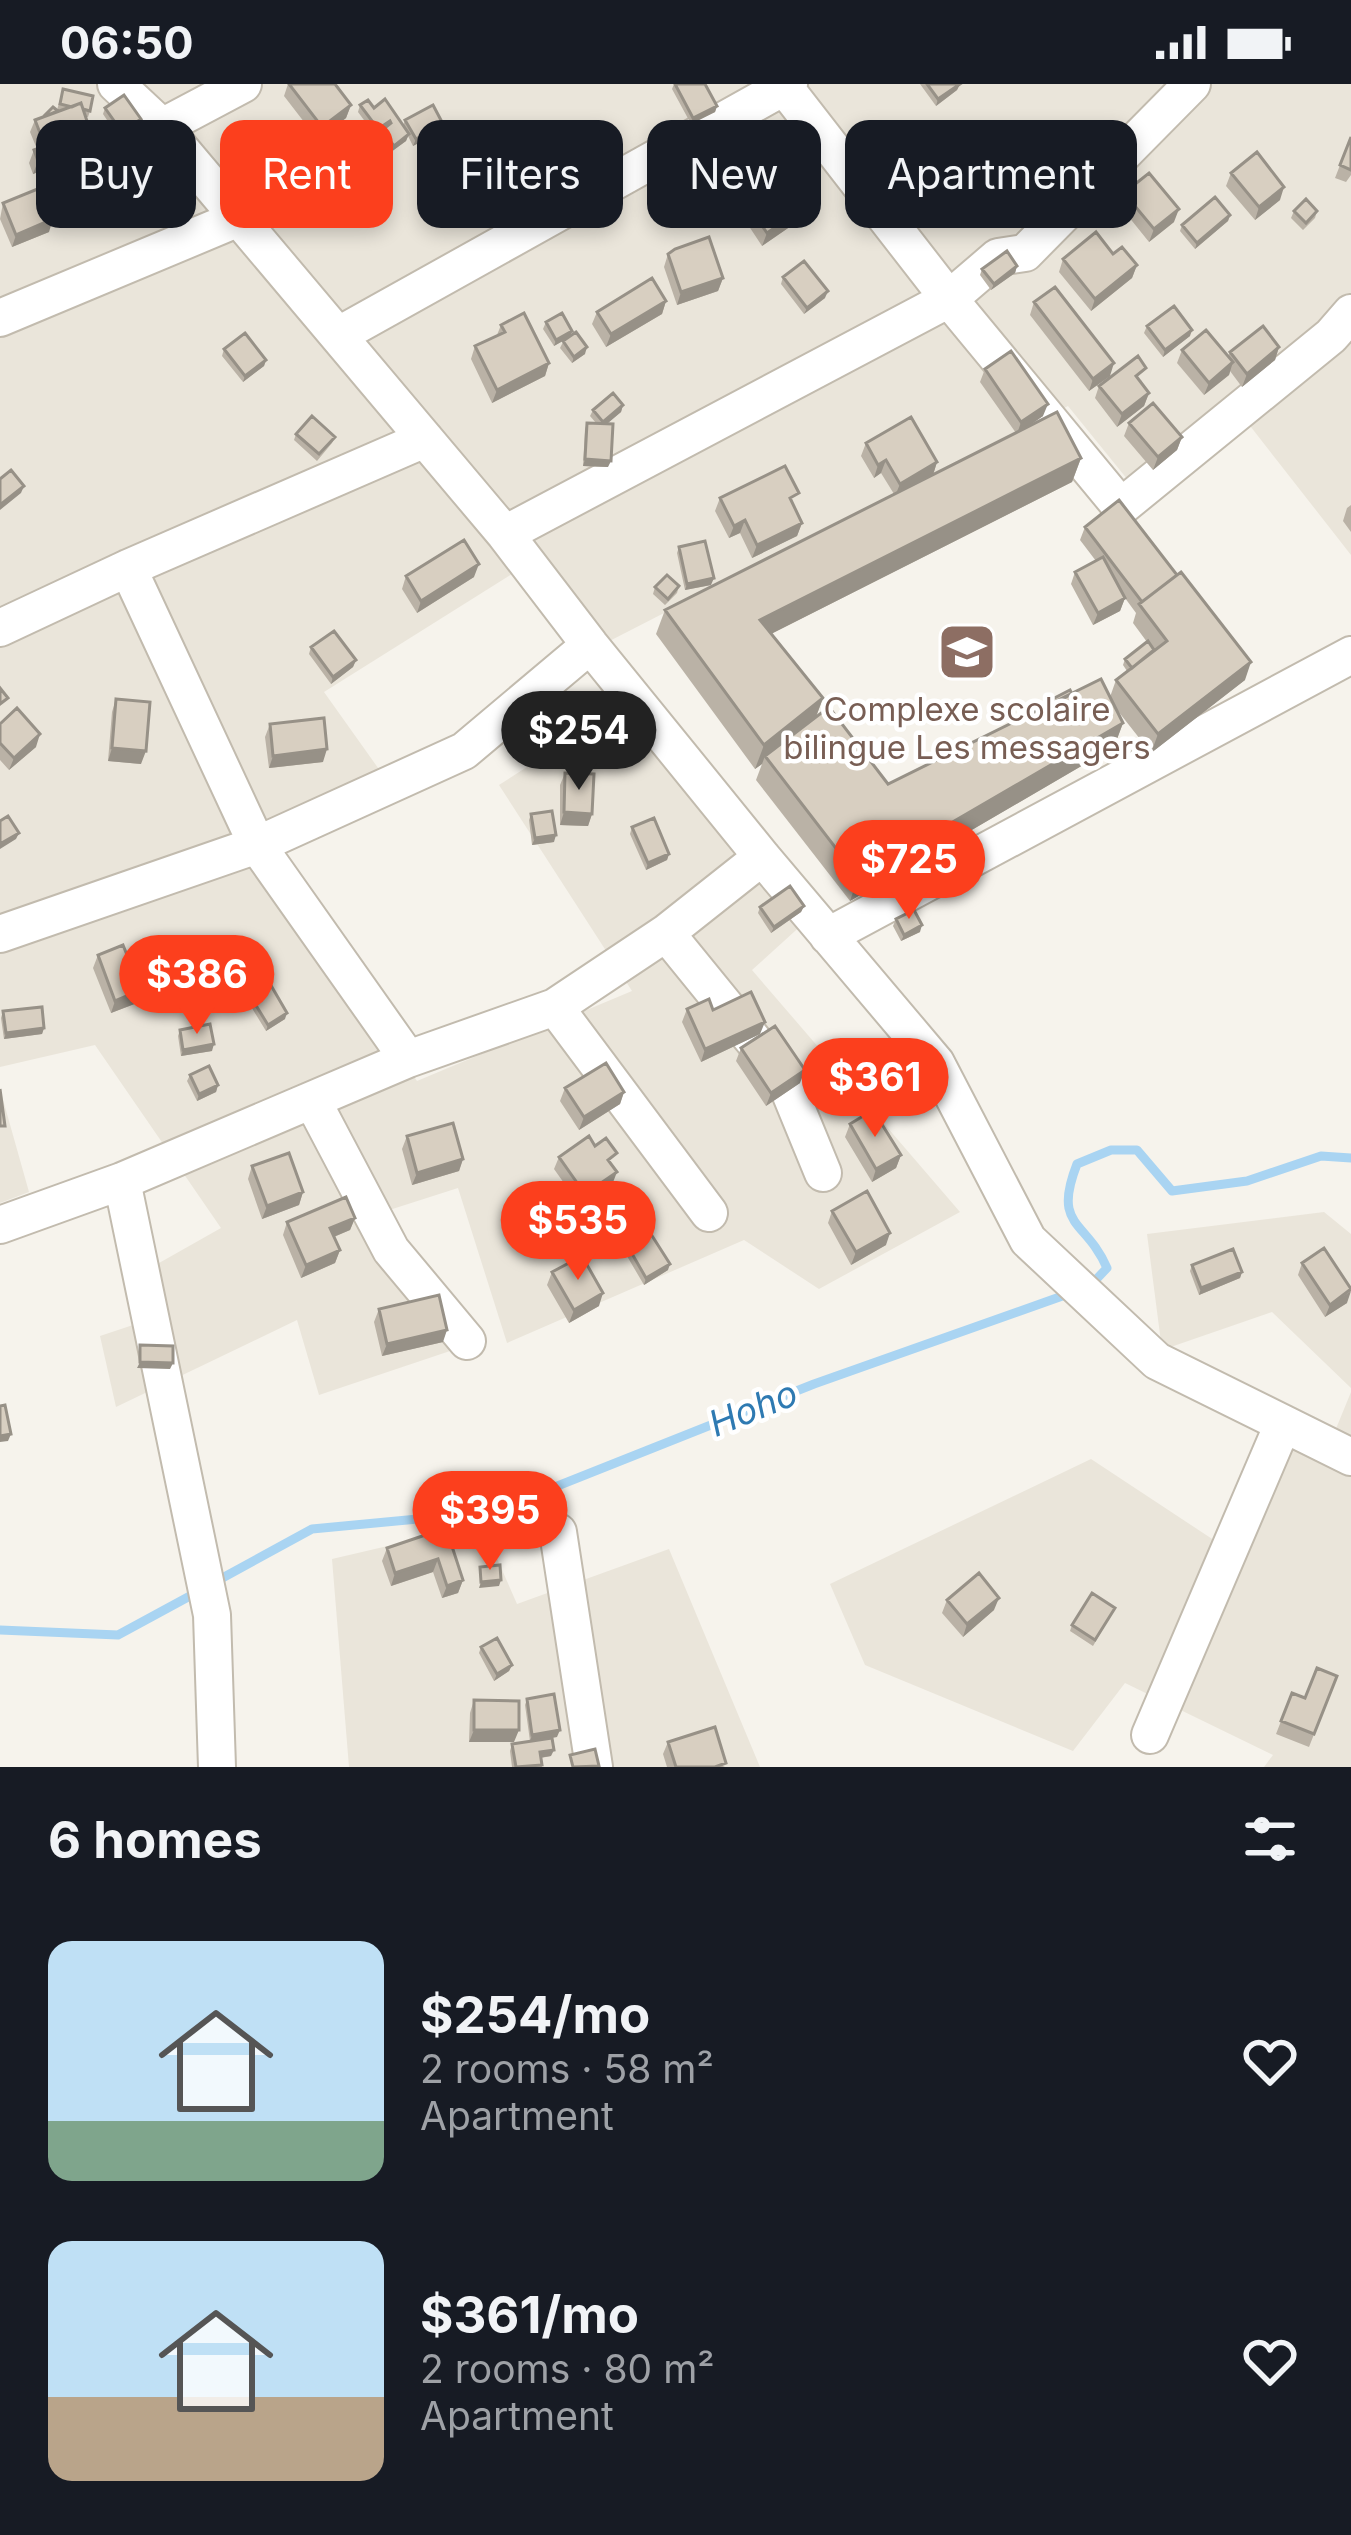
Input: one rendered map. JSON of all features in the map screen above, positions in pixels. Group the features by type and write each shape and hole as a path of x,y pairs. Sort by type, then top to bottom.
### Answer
{"street":[{"path":"116,84 154,120"},
{"path":"177,120 243,84"},
{"path":"506,534 949,299 998,257 1025,253 1192,84"},
{"path":"338,335 785,85 949,299 1120,507 1344,336"},
{"path":"196,168 220,196"},
{"path":"0,318 220,226"},
{"path":"247,228 506,534 590,645 936,1064 1028,1240 1156,1361 1351,1457"},
{"path":"0,628 425,439"},
{"path":"128,568 257,845 408,1060"},
{"path":"0,934 257,845 464,751 590,645"},
{"path":"828,936 1351,655"},
{"path":"0,1225 122,1181 408,1060 555,1007 666,933 762,857"},
{"path":"666,933 784,1078 823,1173"},
{"path":"555,1007 709,1213"},
{"path":"312,1100 391,1250 467,1340"},
{"path":"122,1181 212,1615 217,1767"},
{"path":"1150,1735 1282,1424"},
{"path":"558,1532 594,1767"}],"shaded area":[{"path":"0,84 1351,84 1351,555 1240,413 1136,490 1068,406 590,651 520,569 324,692 398,796 265,864 417,1081 632,991 499,785 626,703 816,912 752,970 960,1212 819,1289 744,1240 507,1343 458,1188 380,1213 456,1349 319,1395 297,1320 116,1407 100,1336 154,1318 152,1267 221,1228 95,1045 0,1067"},
{"path":"0,1089 29,1192 0,1203"},
{"path":"1324,1212 1351,1234 1351,1388 1272,1312 1162,1350 1147,1234"},
{"path":"1351,1392 1351,1767 1264,1767 1273,1755 1125,1683 1073,1751 865,1665 830,1584 1091,1459 1241,1558 1276,1436 1324,1458"},
{"path":"482,1524 517,1604 669,1549 760,1767 349,1767 332,1559"}],"building":[{"path":"289,84 335,84 351,105 331,120 317,120"},
{"path":"675,84 705,84 717,106 693,118"},
{"path":"927,84 960,84 938,99"},
{"path":"63,89 93,96 90,111 81,103 60,104"},
{"path":"124,95 141,119 114,120 105,108"},
{"path":"385,99 409,134 394,146 393,120 371,120 360,105 368,100 374,108"},
{"path":"81,103 87,120 36,123"},
{"path":"433,105 441,120 417,120 416,139 405,120"},
{"path":"1351,137 1351,170 1340,165"},
{"path":"1257,152 1284,187 1259,207 1231,173"},
{"path":"1149,173 1179,209 1154,229 1137,209 1137,183"},
{"path":"36,190 36,226 16,235 3,203"},
{"path":"1215,197 1230,215 1197,243 1182,225"},
{"path":"1306,199 1317,211 1306,223 1294,211"},
{"path":"1096,232 1113,254 1122,247 1137,265 1095,299 1063,259"},
{"path":"709,237 723,278 681,292 668,254"},
{"path":"1007,251 1017,266 994,284 982,269"},
{"path":"804,261 828,291 807,308 783,277"},
{"path":"652,278 666,301 611,334 597,312"},
{"path":"1055,287 1114,363 1093,379 1034,302"},
{"path":"1174,306 1192,330 1165,350 1147,326"},
{"path":"524,313 549,363 497,390 475,346 505,332 501,325"},
{"path":"562,313 572,331 556,340 546,322"},
{"path":"1263,326 1279,347 1247,374 1230,352"},
{"path":"1206,330 1233,362 1209,383 1182,350"},
{"path":"576,332 587,347 574,357 563,341"},
{"path":"245,333 266,360 245,376 224,349"},
{"path":"1011,351 1048,404 1021,422 985,369"},
{"path":"1138,356 1146,368 1136,376 1149,393 1122,414 1099,386"},
{"path":"613,393 623,405 603,422 593,410"},
{"path":"1153,403 1182,437 1158,457 1129,423"},
{"path":"1057,412 1081,458 760,620 823,698 764,745 665,610"},
{"path":"312,416 335,437 319,454 296,434"},
{"path":"911,417 937,462 900,484 886,460 878,465 866,443"},
{"path":"587,423 613,424 611,461 585,459"},
{"path":"785,466 799,493 790,498 802,523 757,545 745,520 734,526 720,498"},
{"path":"11,470 24,486 0,505 0,479"},
{"path":"1119,500 1177,575 1142,602 1085,527"},
{"path":"464,540 479,564 421,601 406,576"},
{"path":"705,541 714,578 687,584 679,547"},
{"path":"1103,557 1125,598 1098,613 1075,572"},
{"path":"1181,572 1251,662 1158,734 1116,680 1167,641 1139,604"},
{"path":"667,575 679,586 668,599 655,587"},
{"path":"334,631 356,660 333,677 311,647"},
{"path":"1148,641 1154,650 1132,668 1125,659"},
{"path":"1101,679 1123,723 858,877 765,756 829,707 888,784"},
{"path":"1070,690 1072,694 1037,707"},
{"path":"116,699 150,702 146,751 112,748"},
{"path":"17,708 40,734 14,758 0,743 0,724"},
{"path":"324,718 327,749 273,756 270,724"},
{"path":"565,773 594,774 592,814 564,812"},
{"path":"552,811 556,835 535,838 531,814"},
{"path":"8,816 19,833 0,844 0,821"},
{"path":"654,818 669,854 648,863 632,827"},
{"path":"790,886 804,906 774,927 760,907"},
{"path":"914,910 922,925 904,935 896,919"},
{"path":"123,945 141,990 115,1001 98,955"},
{"path":"269,982 287,1013 268,1025 249,994"},
{"path":"751,992 765,1022 705,1049 687,1009 709,999 713,1010"},
{"path":"42,1007 44,1028 6,1033 3,1011"},
{"path":"210,1024 214,1044 183,1050 180,1030"},
{"path":"775,1026 805,1070 771,1093 741,1048"},
{"path":"606,1063 624,1092 584,1117 565,1088"},
{"path":"209,1066 218,1085 199,1094 190,1075"},
{"path":"0,1089 5,1126 0,1126"},
{"path":"873,1110 901,1155 876,1169 850,1124"},
{"path":"453,1123 463,1159 417,1173 407,1136"},
{"path":"589,1136 595,1146 606,1138 617,1153 608,1160 617,1172 585,1194 559,1157"},
{"path":"289,1153 303,1192 267,1206 252,1166"},
{"path":"867,1191 890,1233 856,1252 832,1211"},
{"path":"346,1197 355,1218 330,1228 340,1250 306,1265 287,1222"},
{"path":"649,1231 670,1264 646,1278 627,1245"},
{"path":"1324,1248 1351,1289 1330,1305 1302,1263"},
{"path":"1233,1249 1242,1272 1201,1288 1192,1265"},
{"path":"582,1256 603,1293 574,1310 552,1272"},
{"path":"439,1295 447,1330 387,1344 379,1309"},
{"path":"140,1345 173,1346 173,1363 140,1362"},
{"path":"5,1405 11,1434 0,1436 0,1406"},
{"path":"446,1528 463,1580 447,1586 438,1559 395,1573 387,1548"},
{"path":"500,1565 501,1580 481,1582 480,1567"},
{"path":"979,1573 999,1598 967,1624 947,1600"},
{"path":"1092,1593 1115,1608 1095,1640 1072,1625"},
{"path":"497,1638 512,1665 497,1674 481,1647"},
{"path":"1317,1668 1337,1676 1314,1734 1281,1721 1292,1693 1305,1698"},
{"path":"554,1694 560,1730 532,1735 527,1699"},
{"path":"474,1700 519,1701 519,1730 474,1730"},
{"path":"715,1727 726,1763 676,1767 668,1742"},
{"path":"552,1738 554,1750 540,1752 542,1765 516,1767 512,1744"},
{"path":"595,1749 599,1766 573,1767 570,1755"}],"waterway":[{"name":"Hoho","path":"1090,1286 1107,1268 1070,1212 1070,1185 1077,1164 1111,1150 1137,1150 1172,1191 1247,1181 1321,1156 1351,1158"},
{"name":"Hoho","path":"215,1582 312,1529 492,1512 814,1384 1068,1294"},
{"name":"Hoho","path":"0,1630 118,1635 201,1590"}],"place":[{"name":"Complexe scolaire bilingue Les messagers","path":"967,652"}]}
